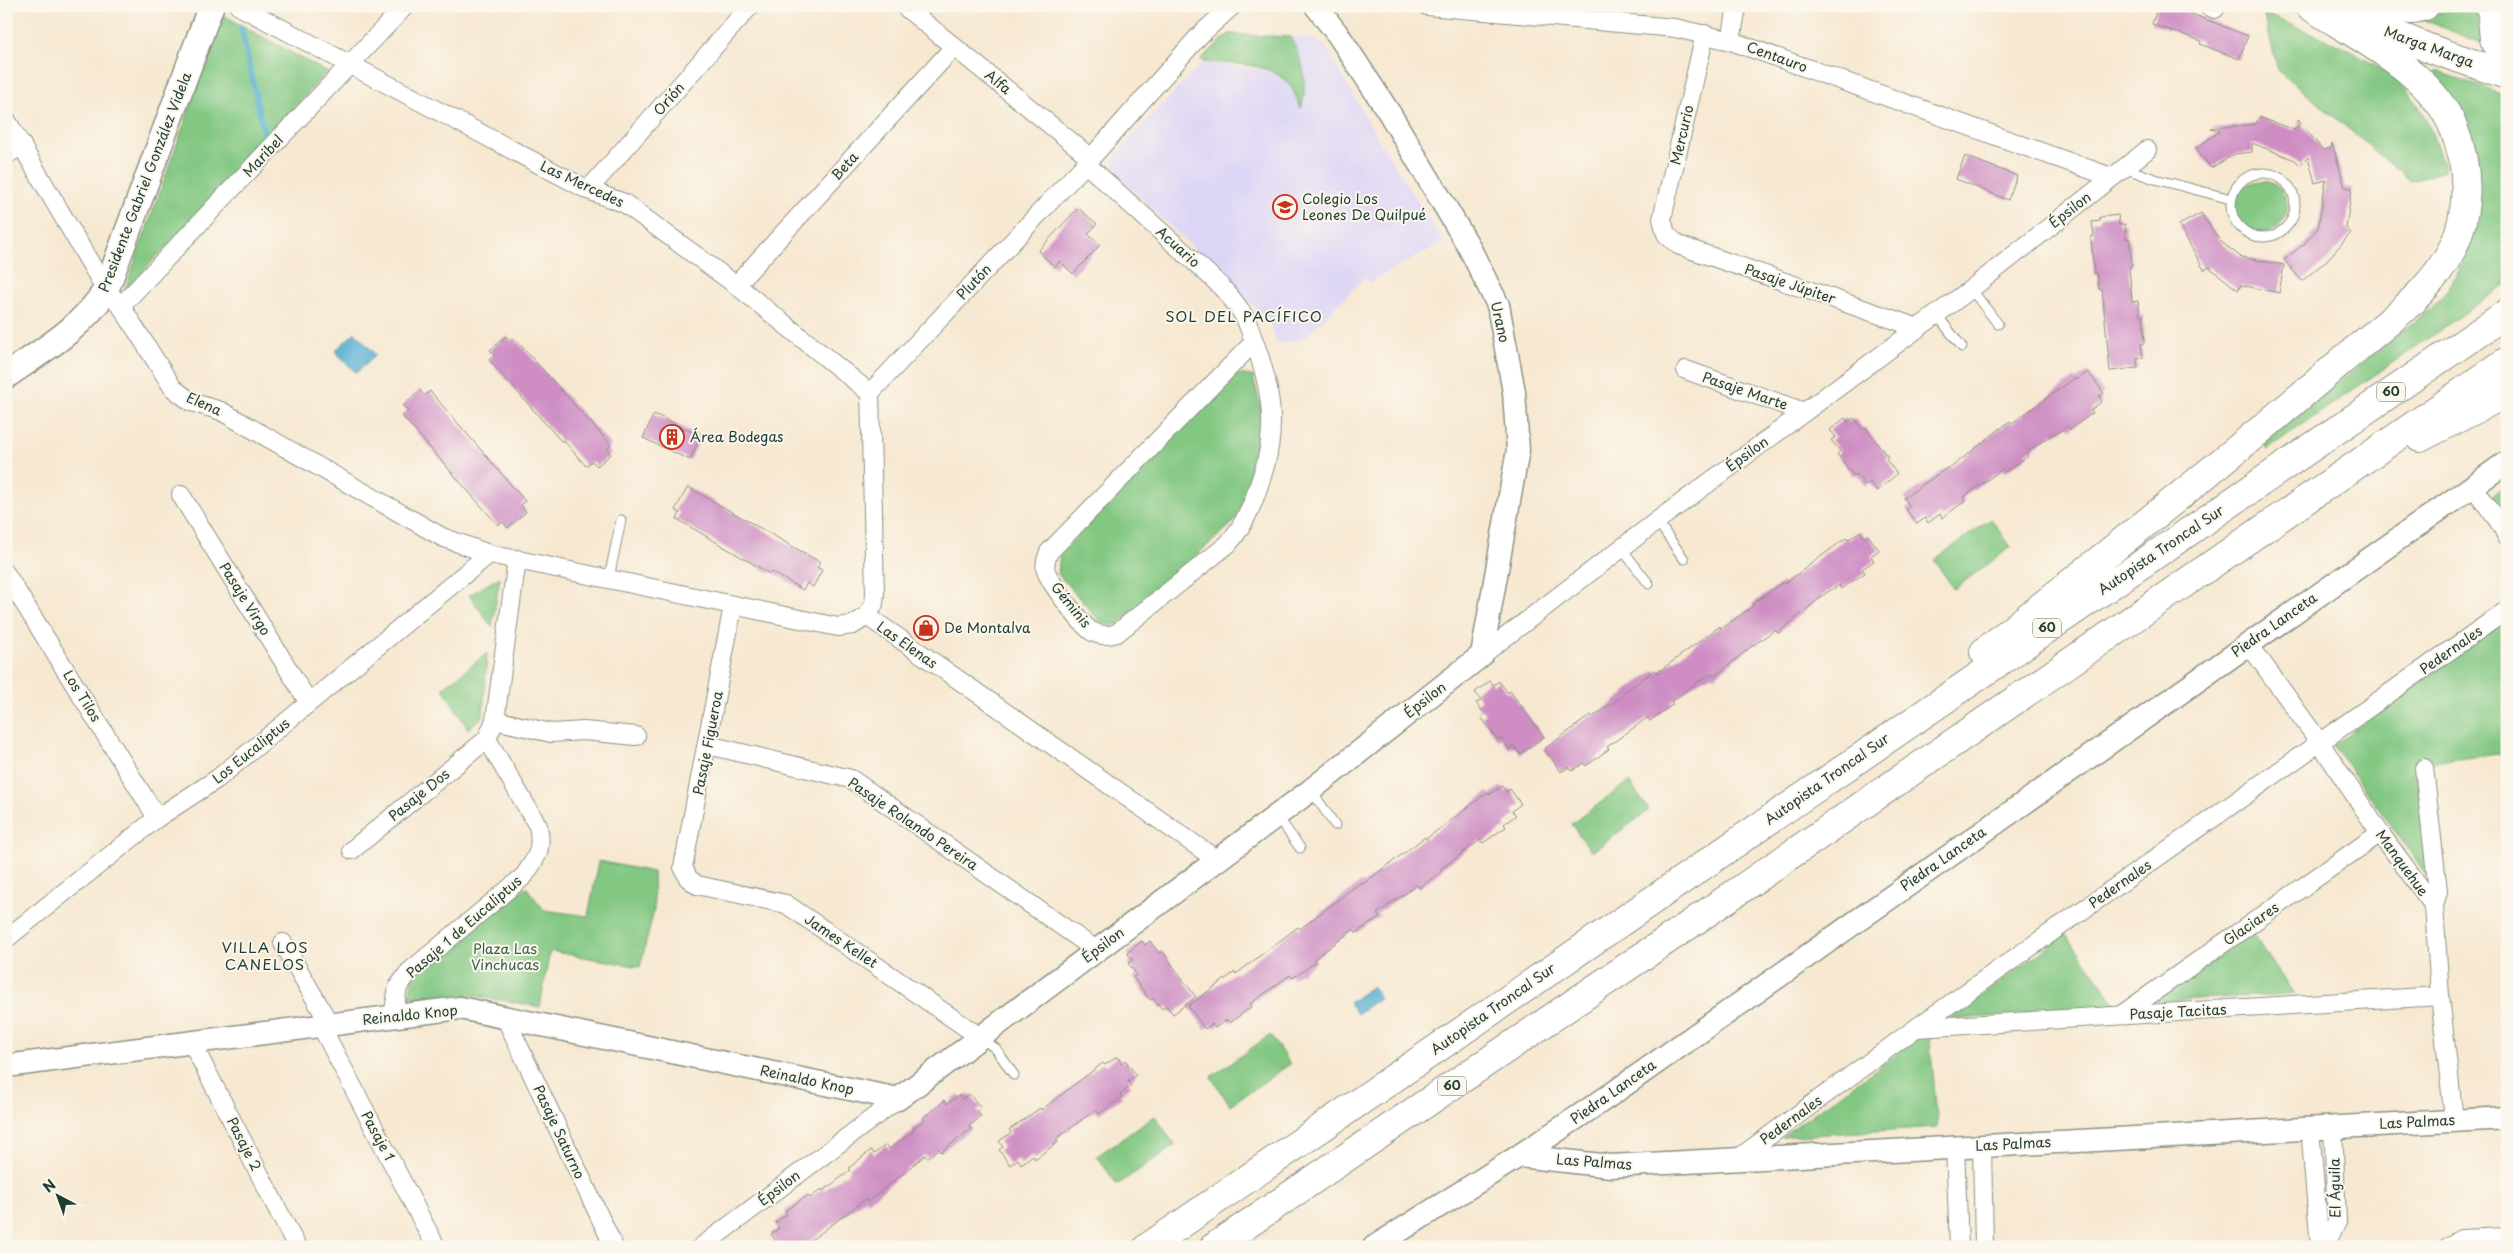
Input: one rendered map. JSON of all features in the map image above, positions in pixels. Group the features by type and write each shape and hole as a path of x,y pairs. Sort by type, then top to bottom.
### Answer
{"main road":[{"name":"Presidente Gabriel González Videla","path":"6,376 70,332 94,309 114,298 211,6"},
{"path":"1818,785 2290,406 2424,289 2447,258 2462,222 2466,184 2460,145 2444,109 2432,93 2402,66 2310,6"},
{"name":"Marga Marga","path":"2324,6 2431,49 2507,75"},
{"path":"2372,6 2411,10 2424,6"},
{"path":"2491,6 2494,39 2507,62"},
{"name":"Autopista Troncal Sur","path":"1148,1247 2507,313"},
{"name":"60","path":"1214,1247 1689,926 2308,496 2507,361"},
{"path":"2308,496 2507,393"}],"street":[{"name":"Las Mercedes","path":"239,6 588,190 624,203 736,285 870,393"},
{"name":"Maribel","path":"114,298 350,65 405,6"},
{"name":"Orión","path":"588,190 750,6"},
{"name":"Alfa","path":"904,6 1089,161"},
{"name":"Plutón","path":"870,393 1089,161 1200,36 1232,6"},
{"name":"Urano","path":"1316,6 1339,36 1390,114 1468,246 1498,305 1514,392 1518,450 1482,655"},
{"name":"Centauro","path":"1427,6 1675,28 1705,34 1731,41 2117,172"},
{"path":"1731,41 1737,6"},
{"name":"Mercurio","path":"1666,234 1662,219 1705,34"},
{"name":"Beta","path":"736,285 954,47"},
{"name":"Elena","path":"6,119 114,298 173,388 191,402 220,411 442,537 489,554"},
{"path":"6,155 22,145"},
{"name":"Épsilon","path":"702,1247 1311,790 1657,520 1970,289 2147,150"},
{"name":"Acuario","path":"1089,161 1220,285 1244,316 1254,342"},
{"name":"Pasaje Júpiter","path":"1666,234 1678,245 1918,328"},
{"name":"Géminis","path":"1254,342 1268,386 1271,410 1271,444 1253,506 1246,520 1222,549 1117,633 1104,635 1090,630 1079,620 1050,578 1045,564 1049,552 1254,342"},
{"name":"Pasaje Marte","path":"1686,370 1804,412"},
{"path":"867,616 874,604 876,593 870,393"},
{"name":"Piedra Lanceta","path":"1374,1247 1519,1156 1609,1096 2248,642 2507,462"},
{"path":"2472,485 2502,526 2507,537"},
{"name":"Pasaje Virgo","path":"181,495 309,703"},
{"name":"Las Elenas","path":"489,554 838,627 853,624 867,616 1217,860"},
{"name":"Los Eucaliptus","path":"6,939 157,818 217,780 489,554"},
{"path":"487,739 495,720 517,559"},
{"name":"Los Tilos","path":"6,574 157,818"},
{"name":"Pasaje Figueroa","path":"688,878 683,867 708,745 733,606"},
{"name":"Pedernales","path":"1735,1161 1916,1028 2507,610"},
{"name":"Manquehue","path":"2248,642 2320,742 2380,833 2434,906 2440,996 2454,1120"},
{"path":"495,720 551,734 584,730 636,736"},
{"name":"Pasaje Dos","path":"352,850 487,739"},
{"name":"Pasaje 1 de Eucaliptus","path":"393,1016 398,987 409,972 524,876 538,857 541,842 538,826 487,739"},
{"name":"Pasaje Rolando Pereira","path":"708,745 851,778 1096,950"},
{"path":"2424,768 2438,891 2434,906"},
{"name":"Glaciares","path":"2121,1015 2380,833"},
{"name":"James Kellet","path":"688,878 697,885 786,904 980,1037"},
{"name":"Pasaje 1","path":"283,943 436,1247"},
{"name":"Pasaje Tacitas","path":"1916,1028 2440,996"},
{"name":"Reinaldo Knop","path":"6,1066 460,1008 898,1099"},
{"name":"Pasaje Saturno","path":"505,1016 614,1247"},
{"name":"Pasaje 2","path":"191,1041 297,1247"},
{"name":"Las Palmas","path":"1519,1156 1612,1166 1735,1161 1955,1147 2507,1118"},
{"name":"El Águila","path":"2324,1247 2337,1222 2333,1126"},
{"name":"El Águila","path":"2310,1128 2320,1247"},
{"path":"1982,1146 1984,1247"},
{"path":"1955,1147 1959,1247"},
{"path":"2448,1247 2461,1239 2507,1237"}],"lane":[{"path":"2117,172 2154,179 2231,199"},
{"path":"2263,173 2274,175 2290,186 2295,196 2296,208 2291,223 2283,231 2263,238 2248,235 2239,228 2230,210 2231,199 2237,186 2245,178 2263,173"},
{"path":"1970,289 1998,324"},
{"path":"1936,314 1962,347"},
{"path":"609,578 621,520"},
{"path":"1657,520 1684,559"},
{"path":"1622,549 1649,584"},
{"path":"1311,790 1335,825"},
{"path":"1276,816 1300,848"},
{"path":"980,1037 996,1050 1014,1076"}],"shaded area":[{"name":"Colegio Los Leones De Quilpué","path":"1290,37 1311,38 1324,45 1382,145 1443,242 1369,283 1365,277 1307,336 1277,345 1269,321 1114,172 1113,157 1203,62 1276,72 1288,82 1301,108 1298,51"}],"green space":[{"path":"2457,6 2478,6 2476,14 2481,43 2422,19 2451,10"},
{"path":"2263,13 2365,58 2400,83 2424,115 2445,171 2411,181 2278,70"},
{"path":"223,15 327,72 124,292"},
{"path":"1229,34 1290,37 1303,71 1304,89 1301,108 1293,90 1288,84 1269,70 1247,65 1203,62 1201,59"},
{"path":"2437,71 2507,96 2507,284 2267,449 2261,443 2436,304 2452,283 2464,260 2473,237 2478,212 2480,187 2478,162 2472,137 2461,113 2433,76"},
{"path":"2261,181 2271,183 2279,189 2285,197 2287,207 2285,217 2279,225 2271,231 2261,233 2251,231 2243,225 2237,217 2235,207 2237,197 2243,189 2251,183"},
{"path":"1236,374 1253,376 1265,425 1255,477 1234,522 1117,625 1102,624 1058,574 1060,554"},
{"path":"2507,486 2507,506 2495,508 2488,497"},
{"path":"1991,519 2011,547 1954,589 1934,560"},
{"path":"500,577 492,627 469,595"},
{"path":"2507,619 2507,753 2416,764 2430,880 2333,745"},
{"path":"487,653 483,716 468,729 443,688"},
{"path":"1629,782 1649,810 1592,852 1571,824"},
{"name":"Plaza Las Vinchucas","path":"599,861 653,872 654,910 640,967 550,951 540,1007 470,995 409,998 412,978 526,887 544,910 588,916"},
{"path":"2252,933 2294,994 2156,1001"},
{"path":"2066,934 2117,1006 1948,1020"},
{"path":"1929,1031 1938,1127 1781,1137"},
{"path":"1270,1035 1290,1064 1230,1105 1211,1077"},
{"path":"1155,1116 1175,1145 1117,1185 1097,1156"}],"water":[{"path":"355,332 376,355 356,373 335,351"},
{"path":"1372,986 1380,998 1357,1014 1349,1003"}],"building":[{"path":"2158,6 2172,6 2248,36 2239,59 2200,44 2201,41 2152,24"},
{"path":"2259,117 2294,130 2299,125 2298,120 2323,150 2331,148 2332,143 2345,187 2352,188 2346,228 2351,233 2326,261 2302,281 2284,260 2304,244 2318,228 2326,180 2315,183 2308,157 2300,165 2295,160 2252,143 2252,152 2235,154 2211,168 2196,148 2220,131 2211,128 2256,124"},
{"path":"1965,156 2017,176 2008,200 1956,179"},
{"path":"1078,208 1097,224 1088,234 1100,245 1073,274 1060,261 1055,267 1038,251"},
{"path":"2201,213 2220,241 2241,257 2284,265 2279,293 2241,285 2238,290 2209,267 2204,270 2179,225"},
{"path":"2118,215 2119,225 2125,224 2126,239 2129,238 2132,266 2129,267 2132,302 2138,301 2140,316 2143,315 2145,343 2141,344 2143,358 2137,359 2138,368 2110,371 2102,289 2099,289 2097,274 2094,274 2091,237 2094,236 2092,222 2100,221 2100,217"},
{"path":"506,336 511,341 514,338 611,445 607,449 611,454 597,466 592,461 586,466 563,440 561,441 489,360 494,355 490,350"},
{"path":"2088,372 2104,393 2099,396 2102,401 2091,410 2093,413 2070,429 2067,426 2056,434 2054,433 2026,453 2028,456 2005,472 2003,469 1974,489 1963,498 1965,501 1942,518 1940,514 1928,523 1925,518 1917,524 1906,509 1910,506 1904,498 1948,467 1949,469 2010,421 2012,423 2075,378 2076,380"},
{"path":"420,390 424,396 430,391 525,501 521,505 526,512 508,528 503,522 498,525 402,416 408,411 403,406"},
{"name":"Área Bodegas","path":"654,414 701,436 690,460 643,438"},
{"path":"1845,418 1848,422 1854,418 1863,429 1865,427 1888,457 1886,459 1897,474 1877,491 1870,482 1866,486 1857,474 1854,476 1837,454 1840,451 1831,440 1836,437 1830,430"},
{"path":"688,487 820,562 817,567 822,570 813,587 807,583 803,590 772,572 770,574 677,519 680,513 675,510"},
{"path":"1860,531 1865,538 1868,535 1879,550 1871,556 1874,561 1862,569 1865,573 1841,589 1839,585 1826,593 1778,633 1775,630 1714,677 1712,674 1699,681 1671,702 1673,704 1650,721 1647,718 1607,747 1609,749 1586,766 1584,763 1572,771 1569,767 1561,772 1544,749 1591,715 1593,717 1655,670 1657,673 1720,626 1721,629 1753,606 1752,604 1783,582 1784,584 1846,538 1848,540"},
{"path":"1490,681 1493,685 1499,681 1508,693 1510,691 1544,737 1520,754 1514,746 1509,749 1501,738 1498,740 1481,717 1485,714 1476,703 1481,700 1475,692"},
{"path":"1502,786 1506,792 1510,789 1521,804 1512,811 1516,815 1504,824 1506,827 1483,843 1480,840 1419,888 1417,885 1377,914 1380,917 1356,933 1354,929 1314,959 1316,962 1293,978 1290,975 1250,1004 1252,1006 1230,1023 1227,1020 1215,1028 1212,1024 1205,1029 1188,1006 1235,972 1236,974 1298,927 1300,929 1361,882 1363,884 1488,792 1490,794"},
{"path":"1142,941 1145,945 1150,941 1159,953 1162,951 1196,997 1173,1014 1167,1006 1162,1009 1153,998 1150,1000 1133,977 1137,975 1128,963 1133,960 1127,953"},
{"path":"1117,1057 1122,1063 1125,1060 1136,1075 1128,1081 1131,1086 1120,1095 1122,1097 1099,1114 1096,1110 1084,1118 1056,1139 1058,1142 1035,1159 1033,1155 1021,1164 1018,1159 1010,1165 999,1150 1003,1147 999,1141 1011,1133 1009,1130 1040,1108 1041,1110 1103,1063 1105,1065"},
{"path":"969,1094 981,1108 977,1111 981,1117 969,1126 971,1129 941,1152 939,1149 927,1158 925,1155 868,1202 866,1199 802,1247 780,1247 771,1234 779,1228 775,1223 787,1214 785,1211 808,1195 810,1198 822,1189 823,1191 851,1170 849,1168 871,1150 874,1154 886,1145 889,1149 914,1131 912,1129 945,1100 947,1104 959,1095 962,1099"}],"waterway":[{"path":"241,27 264,134"}],"place":[{"name":"Colegio Los Leones De Quilpué","path":"1285,207"},
{"name":"Área Bodegas","path":"672,437"},
{"name":"De Montalva","path":"926,628"}],"district":[{"name":"SOL DEL PACÍFICO","path":"1244,317"},
{"name":"VILLA LOS CANELOS","path":"265,956"}]}
